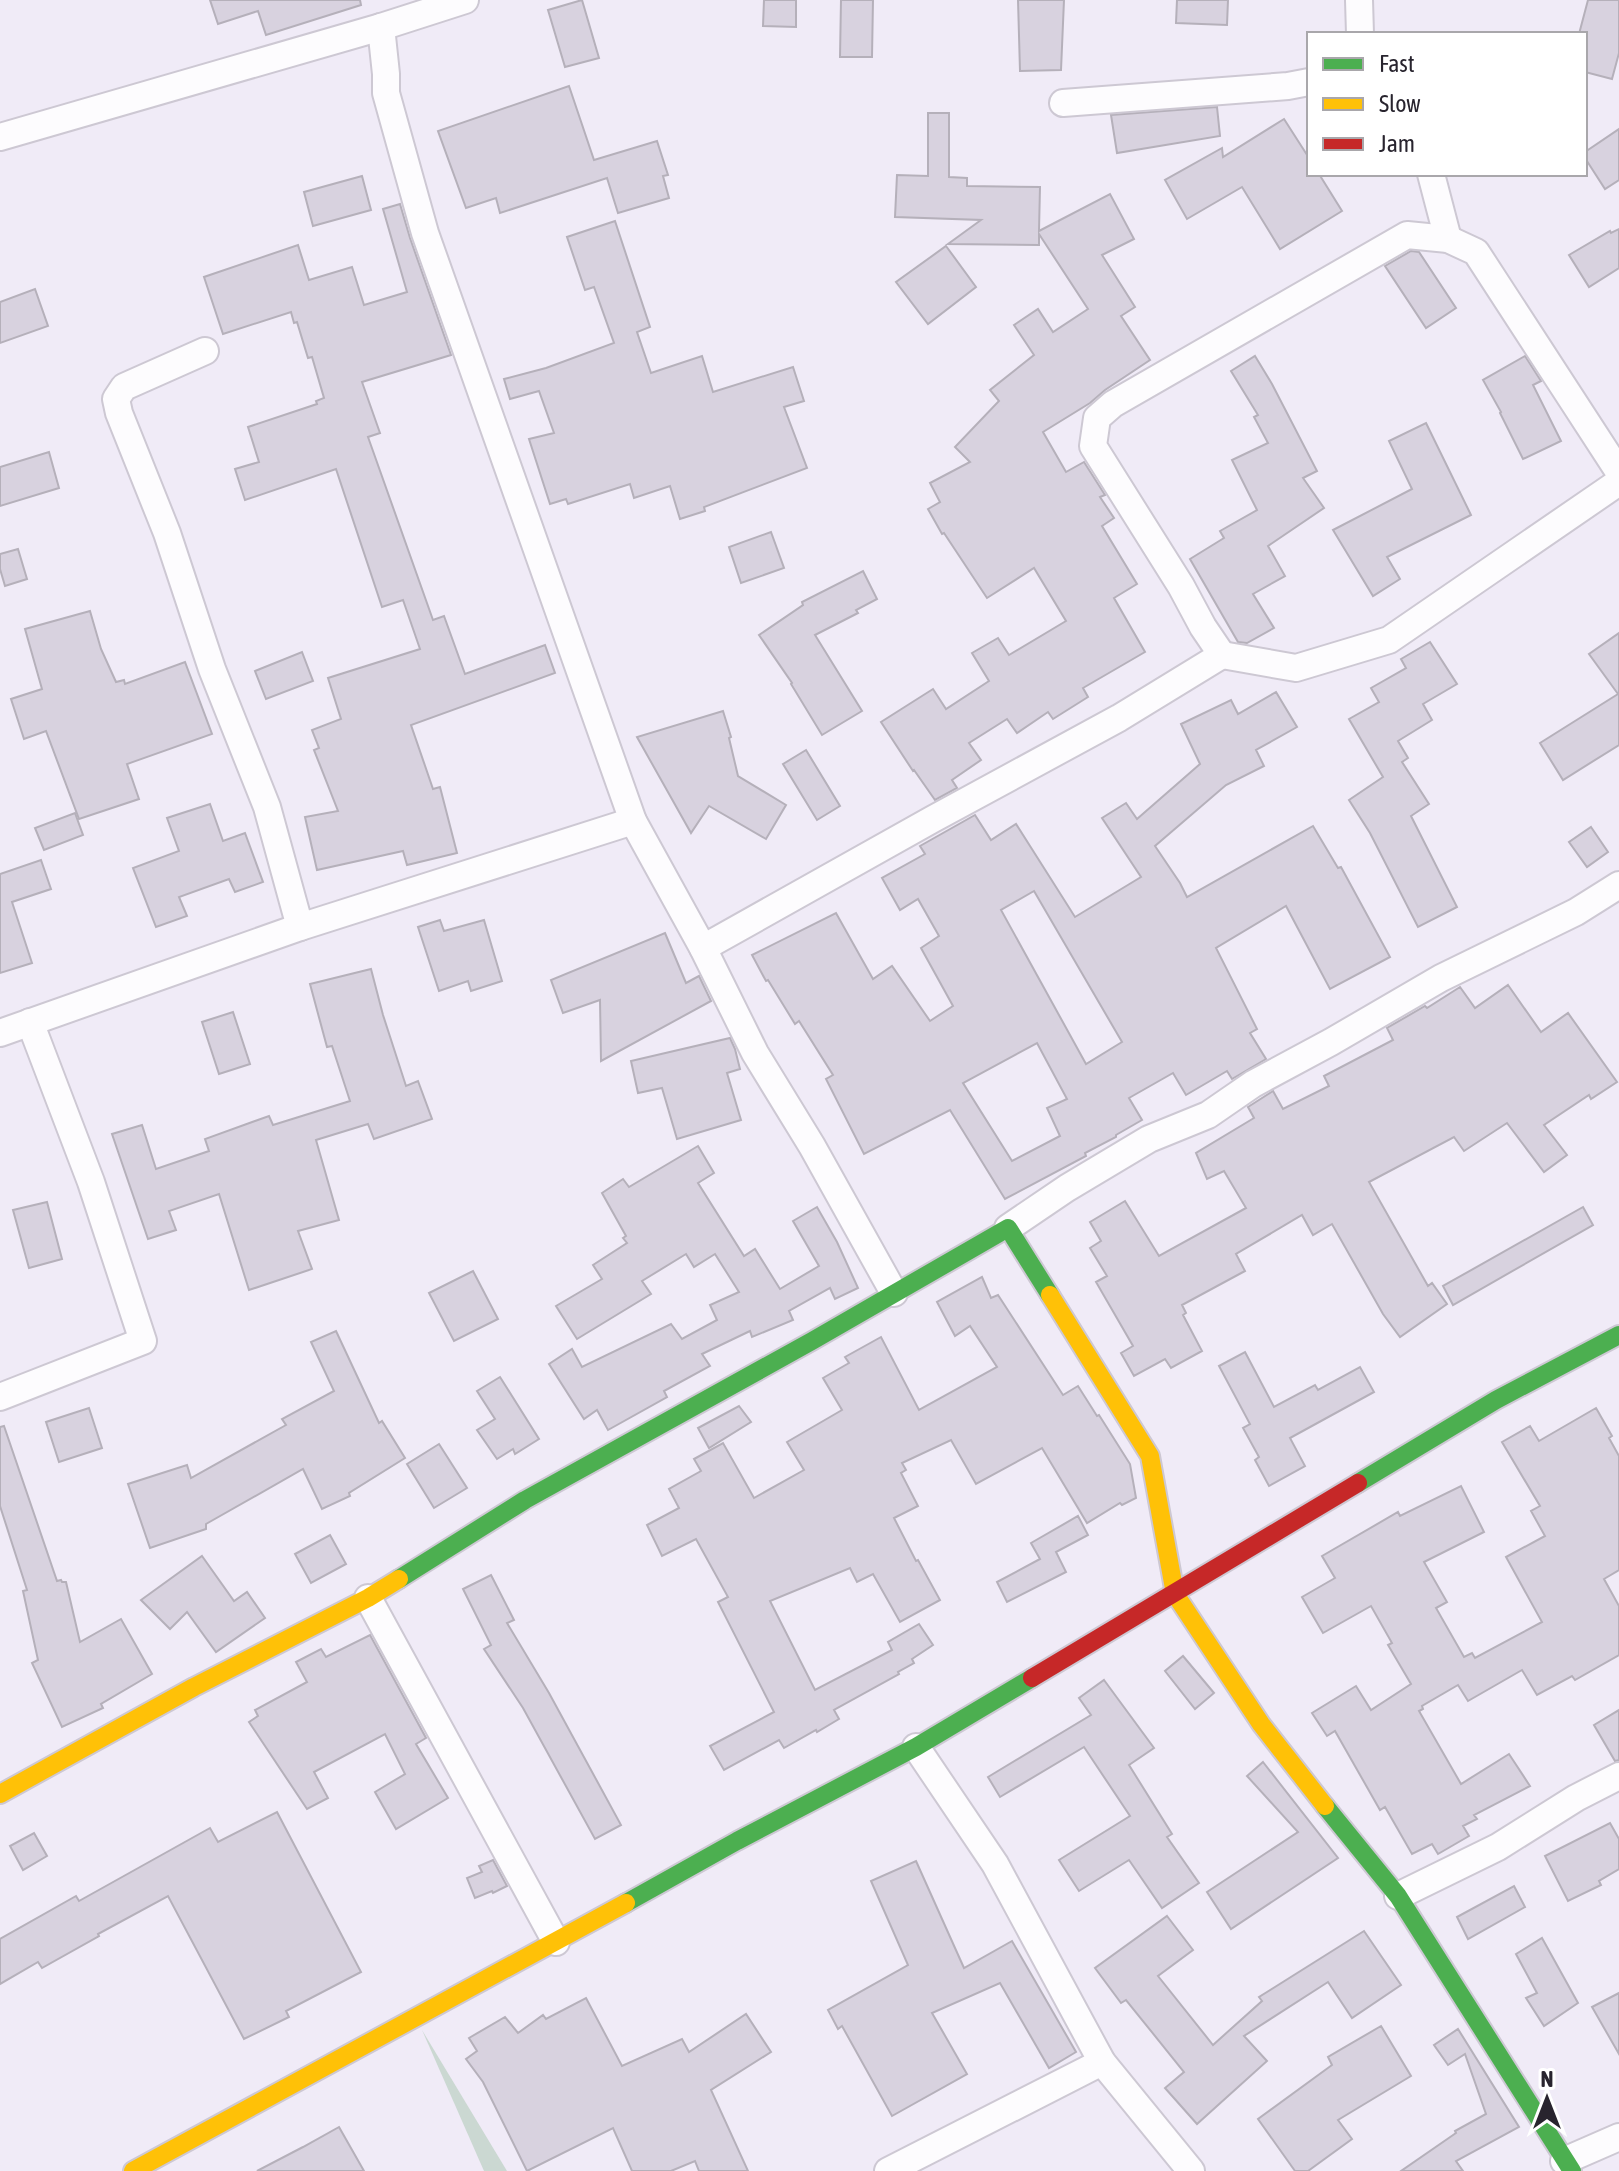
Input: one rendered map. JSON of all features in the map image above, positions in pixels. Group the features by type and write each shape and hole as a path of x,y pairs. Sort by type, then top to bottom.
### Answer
{"street":[{"path":"0,137 465,0"},
{"path":"1359,0 1360,32"},
{"path":"381,27 386,93 425,233 633,821 703,948 755,1053 812,1146 894,1293"},
{"path":"1063,103 1307,82"},
{"path":"1432,176 1448,239"},
{"path":"1222,655 1093,446 1097,418 1126,396 1407,235 1448,239 1476,252 1619,472"},
{"path":"205,351 124,387 116,399 167,533 212,669 267,807 300,927"},
{"path":"703,948 1119,718 1222,655 1296,668 1389,640 1619,482"},
{"path":"0,1033 300,927 633,821"},
{"path":"0,1794 194,1687 368,1598 525,1500 1008,1228 1149,1139 1208,1115 1253,1084 1304,1058 1441,978 1576,912 1619,885"},
{"path":"0,1397 143,1341 91,1182 30,1022"},
{"path":"1008,1228 1150,1456 1175,1594 1261,1724 1398,1896 1568,2166 1619,2137"},
{"path":"133,2171 737,1841 916,1747 1496,1400 1619,1335"},
{"path":"368,1598 556,1942"},
{"path":"916,1747 995,1864 1102,2062 1191,2171"},
{"path":"1398,1896 1498,1847 1576,1798 1619,1776"},
{"path":"888,2171 1102,2062"}],"shaded area":[{"path":"422,2030 507,2171 484,2171"}],"building":[{"path":"210,0 360,0 361,5 266,35 258,11 218,24"},
{"path":"582,0 599,58 565,67 548,10"},
{"path":"764,0 796,0 796,27 763,26"},
{"path":"841,0 873,0 872,57 840,57"},
{"path":"1018,0 1064,0 1061,70 1020,71"},
{"path":"1177,0 1228,0 1227,25 1176,23"},
{"path":"1588,0 1619,0 1619,53 1612,79 1587,73 1587,32 1580,32"},
{"path":"569,86 594,160 657,141 668,175 663,176 669,198 618,213 607,178 500,213 496,198 466,208 438,131"},
{"path":"1217,107 1220,136 1117,153 1111,115"},
{"path":"928,113 949,113 949,177 967,178 967,186 1040,187 1039,231 1110,194 1134,239 1102,255 1135,307 1121,316 1150,360 1043,432 1066,472 1084,462 1105,495 1100,497 1114,518 1102,526 1137,584 1114,598 1145,652 1083,688 1088,697 1053,719 1048,712 1017,733 1007,719 969,743 981,760 952,780 957,788 935,800 881,722 933,689 946,709 989,681 972,653 998,638 1009,655 1066,621 1034,568 987,598 928,509 940,502 930,483 970,462 955,447 999,401 990,390 1034,355 1014,325 1038,309 1053,332 1088,309 1039,234 1039,245 948,244 981,220 895,217 897,175 928,176"},
{"path":"1284,119 1307,155 1307,176 1320,176 1342,211 1280,249 1242,187 1187,219 1165,180 1222,148 1223,157"},
{"path":"1619,129 1619,180 1605,189 1587,161 1587,151"},
{"path":"362,176 371,210 313,226 304,192"},
{"path":"400,204 451,355 362,382 380,433 368,437 433,620 444,616 465,674 545,645 555,673 411,725 433,789 440,787 457,853 407,865 403,851 317,870 305,817 338,811 314,750 319,748 312,730 341,719 328,678 420,649 403,600 382,607 336,469 245,500 235,469 259,462 248,427 317,404 316,401 324,398 312,357 308,358 291,312 223,334 204,277 298,245 309,280 352,267 364,305 407,292 383,209"},
{"path":"615,221 650,327 637,332 651,373 702,356 713,392 793,367 804,401 784,407 807,468 680,519 670,486 634,498 630,484 568,504 566,499 550,504 529,439 554,433 539,391 510,399 504,379 546,368 614,343 594,287 585,290 567,237"},
{"path":"1619,229 1619,268 1589,287 1569,255"},
{"path":"946,246 976,287 928,324 896,282"},
{"path":"1411,251 1419,252 1456,308 1426,328 1385,266"},
{"path":"35,289 48,326 0,343 0,302"},
{"path":"1255,356 1317,471 1303,478 1324,508 1268,546 1285,576 1253,594 1274,628 1247,643 1238,642 1190,559 1224,538 1220,531 1257,510 1232,460 1268,443 1254,417 1258,415 1231,371"},
{"path":"1525,356 1541,381 1533,385 1561,441 1523,459 1483,380"},
{"path":"1426,423 1471,515 1387,557 1400,579 1373,596 1333,530 1412,489 1389,441"},
{"path":"49,452 59,488 0,506 0,467"},
{"path":"771,532 784,568 741,583 729,547"},
{"path":"18,549 27,579 5,586 0,554"},
{"path":"863,571 877,599 856,610 858,613 815,635 862,711 822,735 759,635 803,605 802,602"},
{"path":"90,611 101,649 116,682 124,680 125,684 185,662 212,734 127,764 139,799 79,819 46,731 24,739 11,699 42,689 25,629"},
{"path":"1619,633 1619,745 1563,780 1540,743 1618,694 1589,654"},
{"path":"1430,642 1457,684 1423,704 1432,720 1398,741 1408,758 1402,762 1429,804 1411,816 1457,907 1418,927 1370,833 1349,800 1383,777 1349,719 1379,702 1371,688 1406,668 1401,659"},
{"path":"302,652 313,681 266,699 255,671"},
{"path":"1276,692 1297,727 1256,750 1264,766 1226,785 1155,846 1187,897 1313,826 1338,868 1341,867 1390,957 1330,989 1286,906 1216,948 1257,1029 1250,1033 1266,1059 1232,1079 1227,1071 1186,1095 1173,1073 1129,1098 1142,1120 1085,1153 1086,1156 1005,1199 950,1110 864,1154 826,1079 833,1075 799,1021 795,1024 752,955 836,913 873,979 892,966 930,1021 953,1006 921,948 939,936 918,899 900,910 882,878 925,854 920,846 975,815 991,840 1016,824 1075,917 1141,877 1102,818 1126,803 1137,819 1200,764 1181,724 1231,700 1238,714","holes":["1034,891 1122,1042 1086,1064 1001,910","1037,1043 1067,1099 1047,1108 1060,1136 1012,1161 963,1083"]},
{"path":"723,711 738,776 786,805 766,839 709,806 691,833 637,737"},
{"path":"806,750 840,806 817,820 783,764"},
{"path":"210,804 223,841 245,833 263,882 235,892 229,879 179,897 187,916 156,927 133,868 179,851 167,818"},
{"path":"75,813 83,835 44,850 35,828"},
{"path":"1591,827 1608,852 1587,867 1569,842"},
{"path":"41,860 51,889 12,902 32,963 0,973 0,874"},
{"path":"440,920 444,931 484,920 502,981 471,991 468,981 439,991 418,927"},
{"path":"665,933 686,983 699,976 711,1001 601,1061 600,1000 563,1013 551,980"},
{"path":"371,969 406,1086 418,1081 432,1119 374,1139 368,1124 316,1140 339,1220 298,1231 312,1269 249,1290 219,1194 169,1211 176,1230 148,1239 112,1134 142,1125 156,1169 209,1151 205,1139 269,1116 273,1125 350,1101 332,1046 327,1047 310,984"},
{"path":"1508,985 1541,1032 1568,1013 1617,1082 1591,1099 1589,1095 1544,1125 1567,1155 1544,1172 1507,1123 1464,1151 1454,1137 1369,1182 1428,1286 1432,1283 1447,1304 1400,1337 1383,1314 1332,1224 1313,1235 1302,1215 1236,1254 1245,1271 1182,1305 1186,1313 1183,1315 1202,1351 1171,1368 1165,1359 1134,1376 1121,1353 1133,1346 1096,1282 1107,1276 1090,1248 1101,1241 1090,1222 1125,1201 1159,1256 1246,1208 1224,1171 1207,1179 1196,1153 1254,1118 1248,1107 1273,1091 1283,1109 1329,1086 1324,1076 1393,1040 1387,1028 1460,987 1475,1008"},
{"path":"233,1012 250,1064 219,1074 202,1022"},
{"path":"730,1038 740,1069 727,1073 741,1120 677,1139 662,1088 638,1093 631,1061"},
{"path":"698,1146 714,1173 698,1183 744,1256 755,1249 780,1289 819,1266 793,1221 817,1207 858,1288 835,1299 830,1288 789,1311 793,1320 752,1337 750,1331 702,1354 710,1366 664,1391 667,1397 608,1430 597,1410 584,1419 549,1364 572,1349 582,1367 671,1324 682,1339 717,1320 710,1305 739,1292 715,1254 694,1267 686,1254 642,1281 651,1294 577,1339 556,1306 602,1279 593,1265 627,1243 602,1193 623,1179 629,1187"},
{"path":"47,1202 62,1259 29,1268 13,1210"},
{"path":"1583,1207 1593,1225 1453,1305 1443,1286"},
{"path":"473,1271 498,1319 454,1341 429,1293"},
{"path":"982,1277 991,1298 998,1295 1063,1395 1078,1386 1099,1415 1130,1464 1136,1498 1122,1505 1120,1503 1087,1523 1042,1448 976,1484 951,1440 902,1463 906,1470 901,1473 918,1506 894,1518 940,1600 900,1622 873,1574 857,1582 850,1568 770,1601 815,1690 892,1650 888,1642 919,1624 933,1645 912,1659 914,1663 899,1674 834,1710 839,1719 784,1748 779,1740 724,1770 710,1746 774,1712 718,1602 728,1597 696,1539 662,1556 647,1525 679,1508 669,1489 701,1471 694,1459 723,1443 754,1498 804,1470 787,1442 842,1410 823,1378 849,1363 845,1357 881,1337 919,1410 997,1367 970,1326 955,1336 937,1302"},
{"path":"336,1331 379,1423 382,1421 405,1458 349,1493 350,1496 322,1509 303,1469 206,1524 206,1529 150,1548 128,1484 187,1465 191,1478 286,1425 282,1419 334,1391 311,1342"},
{"path":"1245,1352 1274,1407 1315,1385 1318,1390 1360,1367 1374,1392 1290,1438 1305,1466 1269,1486 1255,1460 1259,1457 1243,1428 1250,1424 1219,1366"},
{"path":"500,1377 539,1439 515,1454 513,1449 497,1459 477,1430 495,1419 477,1391"},
{"path":"739,1406 751,1422 709,1448 698,1428"},
{"path":"89,1408 102,1448 59,1462 46,1422"},
{"path":"1596,1408 1619,1456 1619,1570 1604,1579 1619,1606 1619,1655 1575,1680 1572,1676 1537,1695 1522,1670 1468,1701 1458,1685 1422,1706 1423,1709 1419,1711 1461,1784 1509,1754 1530,1786 1474,1815 1477,1819 1463,1826 1469,1836 1438,1854 1432,1844 1412,1854 1385,1807 1380,1810 1335,1731 1327,1736 1312,1713 1356,1686 1371,1710 1411,1684 1388,1645 1392,1643 1371,1606 1323,1633 1302,1597 1335,1578 1322,1556 1398,1512 1400,1516 1461,1486 1484,1532 1424,1562 1447,1602 1436,1608 1464,1657 1472,1653 1475,1658 1542,1622 1506,1557 1545,1536 1531,1511 1540,1506 1502,1442 1530,1426 1539,1441"},
{"path":"4,1426 57,1581 66,1582 80,1642 121,1619 152,1674 101,1704 103,1708 62,1727 32,1663 38,1660 23,1591 27,1590 0,1506 0,1427"},
{"path":"439,1444 467,1488 434,1508 407,1464"},
{"path":"1078,1516 1088,1535 1056,1552 1066,1572 1007,1602 997,1582 1040,1559 1031,1543"},
{"path":"330,1535 346,1564 311,1583 295,1554"},
{"path":"202,1556 234,1601 247,1592 265,1618 216,1652 187,1612 170,1629 141,1600"},
{"path":"491,1575 514,1620 507,1623 621,1825 595,1839 523,1708 484,1649 491,1645 463,1589"},
{"path":"370,1635 426,1738 416,1744 448,1798 396,1829 375,1792 405,1774 385,1734 314,1772 328,1798 307,1809 249,1722 258,1716 255,1710 307,1682 296,1662 321,1649 326,1657"},
{"path":"1183,1656 1214,1693 1195,1709 1165,1671"},
{"path":"1104,1680 1154,1748 1129,1765 1172,1834 1167,1837 1199,1883 1162,1908 1129,1860 1079,1891 1059,1860 1130,1816 1084,1747 1000,1797 988,1777 1091,1715 1079,1698"},
{"path":"1619,1710 1619,1760 1615,1761 1594,1725"},
{"path":"1263,1762 1338,1858 1231,1929 1207,1892 1298,1832 1247,1776"},
{"path":"277,1812 361,1972 286,2011 289,2017 244,2039 168,1896 42,1968 38,1962 0,1984 0,1939 76,1896 79,1901 210,1828 218,1842"},
{"path":"1610,1823 1619,1839 1619,1869 1599,1881 1601,1885 1568,1901 1545,1856"},
{"path":"34,1833 47,1856 23,1870 10,1846"},
{"path":"493,1860 507,1886 475,1898 467,1878 482,1872 479,1866"},
{"path":"916,1861 964,1968 1012,1941 1076,2052 1049,2068 1000,1983 932,2013 967,2074 892,2116 842,2026 838,2029 828,2010 908,1965 871,1881"},
{"path":"1514,1886 1525,1907 1468,1939 1457,1917"},
{"path":"1167,1916 1193,1950 1158,1976 1213,2045 1262,2001 1259,1997 1364,1931 1401,1985 1352,2018 1328,1982 1244,2036 1267,2061 1197,2124 1165,2088 1184,2072 1126,2000 1121,2003 1095,1968"},
{"path":"1542,1938 1578,2003 1544,2026 1526,1998 1537,1993 1516,1954"},
{"path":"1619,1993 1619,2054 1592,2007"},
{"path":"586,1998 622,2066 682,2039 689,2052 746,2014 771,2052 711,2090 748,2171 699,2171 695,2161 671,2171 632,2171 613,2128 527,2171 483,2082 466,2059 477,2051 469,2038 505,2017 518,2033 543,2015 546,2019"},
{"path":"1381,2026 1411,2076 1338,2120 1352,2139 1308,2171 1295,2171 1258,2119 1332,2065 1328,2057"},
{"path":"1458,2029 1519,2127 1456,2161 1463,2171 1401,2171 1455,2131 1486,2114 1465,2054 1448,2065 1434,2045"},
{"path":"339,2127 364,2171 257,2171 303,2147"}],"traffic: fast":[{"path":"399,1579 525,1500 1008,1228 1050,1295"},
{"path":"1358,1483 1496,1400 1619,1335"},
{"path":"626,1903 916,1747 1032,1678"},
{"path":"1325,1806 1398,1896 1572,2171"}],"traffic: slow":[{"path":"1050,1295 1150,1456 1175,1594 1261,1724 1325,1806"},
{"path":"0,1794 399,1579"},
{"path":"133,2171 626,1903"}],"traffic: jam":[{"path":"1032,1678 1358,1483"}]}
